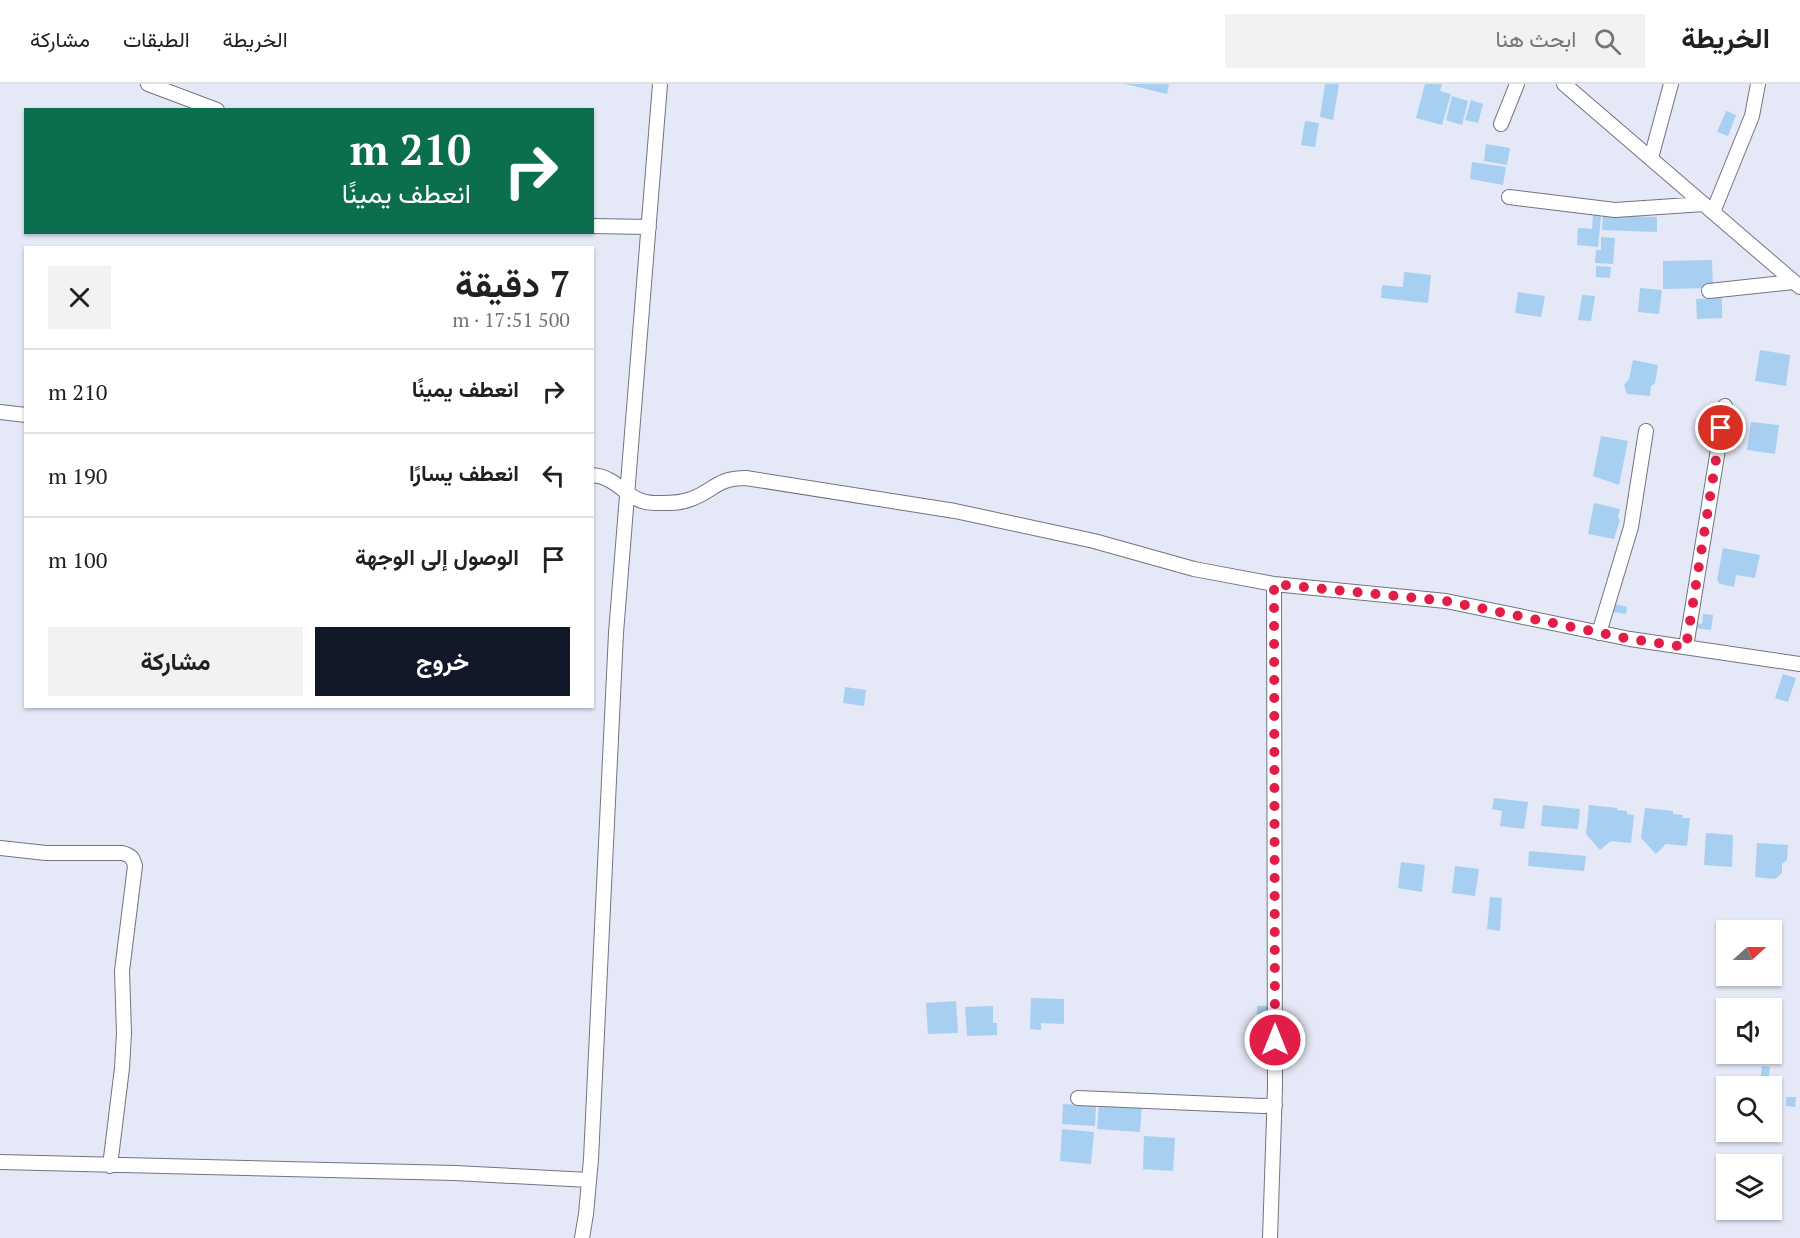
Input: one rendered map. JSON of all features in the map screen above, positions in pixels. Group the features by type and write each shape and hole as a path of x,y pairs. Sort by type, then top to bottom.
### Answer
{"street":[{"path":"148,84 212,108"},
{"path":"582,1238 589,1180 616,633 660,84"},
{"path":"1501,124 1517,84"},
{"path":"1564,84 1797,285"},
{"path":"1651,158 1671,84"},
{"path":"1708,208 1752,116 1758,84"},
{"path":"1509,197 1614,210 1708,208"},
{"path":"594,226 649,227"},
{"path":"1709,291 1797,285"},
{"path":"1686,647 1725,406"},
{"path":"0,412 24,415"},
{"path":"1599,633 1631,527 1646,431"},
{"path":"594,475 609,478 641,502 674,503 697,497 725,480 746,478 955,511 1094,541 1194,569 1274,584 1446,601 1599,633 1800,664"},
{"path":"1270,1238 1275,1105 1274,584"},
{"path":"0,848 46,853 122,853 133,859 135,866 123,971 122,1068 110,1166"},
{"path":"1078,1098 1275,1105"},
{"path":"0,1162 455,1173 589,1180"}],"building":[{"path":"1125,84 1169,84 1167,94"},
{"path":"1325,84 1339,84 1333,120 1320,117"},
{"path":"1425,84 1442,84 1440,91 1451,94 1442,125 1416,118"},
{"path":"1452,96 1468,101 1462,125 1446,120"},
{"path":"1471,100 1483,104 1478,123 1465,120"},
{"path":"1726,111 1736,115 1728,136 1717,132"},
{"path":"1305,121 1319,123 1315,147 1301,145"},
{"path":"1486,144 1510,148 1507,165 1484,161"},
{"path":"1472,162 1506,167 1503,185 1470,179"},
{"path":"1593,215 1601,216 1598,247 1577,245 1578,228 1592,229"},
{"path":"1603,215 1657,217 1657,232 1602,230"},
{"path":"1601,237 1615,238 1613,264 1595,263 1596,250 1601,250"},
{"path":"1712,260 1713,288 1663,289 1663,261"},
{"path":"1596,266 1611,267 1610,278 1596,277"},
{"path":"1404,272 1431,275 1428,303 1381,298 1382,285 1403,287"},
{"path":"1640,288 1662,290 1659,314 1638,312"},
{"path":"1518,292 1545,296 1541,317 1515,313"},
{"path":"1582,295 1595,296 1591,321 1578,320"},
{"path":"1722,298 1722,318 1697,319 1696,299"},
{"path":"1760,350 1790,355 1786,386 1755,381"},
{"path":"1633,360 1658,365 1650,396 1627,394 1624,385 1629,379"},
{"path":"1751,422 1779,425 1775,454 1747,450"},
{"path":"1601,436 1628,441 1619,485 1593,476"},
{"path":"1594,503 1620,509 1618,517 1620,520 1614,539 1588,534"},
{"path":"1723,548 1760,555 1755,578 1736,575 1734,587 1720,584 1717,580"},
{"path":"1615,604 1627,607 1626,614 1613,612"},
{"path":"1703,614 1713,615 1711,630 1695,628 1695,623 1702,624"},
{"path":"1783,674 1796,678 1788,702 1775,698"},
{"path":"845,687 866,690 864,706 843,703"},
{"path":"1494,798 1528,802 1524,829 1500,826 1502,811 1492,809"},
{"path":"1543,805 1580,809 1578,829 1541,826"},
{"path":"1589,805 1617,808 1617,810 1627,811 1627,814 1634,815 1631,843 1611,841 1600,850 1586,834"},
{"path":"1645,808 1673,811 1673,814 1683,815 1682,818 1690,818 1687,846 1666,844 1656,854 1641,838"},
{"path":"1706,833 1733,835 1732,867 1704,865"},
{"path":"1757,843 1788,845 1787,860 1782,864 1782,873 1775,879 1755,877"},
{"path":"1529,851 1586,856 1584,871 1528,866"},
{"path":"1401,862 1425,865 1422,892 1398,888"},
{"path":"1455,866 1479,869 1475,896 1452,893"},
{"path":"1490,897 1502,898 1500,931 1487,929"},
{"path":"1031,998 1064,999 1064,1024 1041,1023 1041,1030 1030,1029"},
{"path":"956,1001 958,1033 928,1034 926,1003"},
{"path":"993,1006 993,1023 997,1023 997,1035 967,1036 965,1007"},
{"path":"1257,1006 1271,1006 1272,1033 1258,1033"},
{"path":"1762,1066 1770,1067 1769,1076 1761,1076"},
{"path":"1786,1097 1796,1097 1795,1107 1786,1106"},
{"path":"1099,1102 1142,1104 1140,1132 1097,1129"},
{"path":"1063,1104 1096,1106 1095,1126 1062,1124"},
{"path":"1062,1129 1094,1132 1091,1164 1060,1161"},
{"path":"1144,1136 1175,1138 1173,1171 1143,1169"}],"route":[{"path":"1275,1040 1274,584 1446,601 1484,607 1630,639 1686,647 1721,428"}]}
